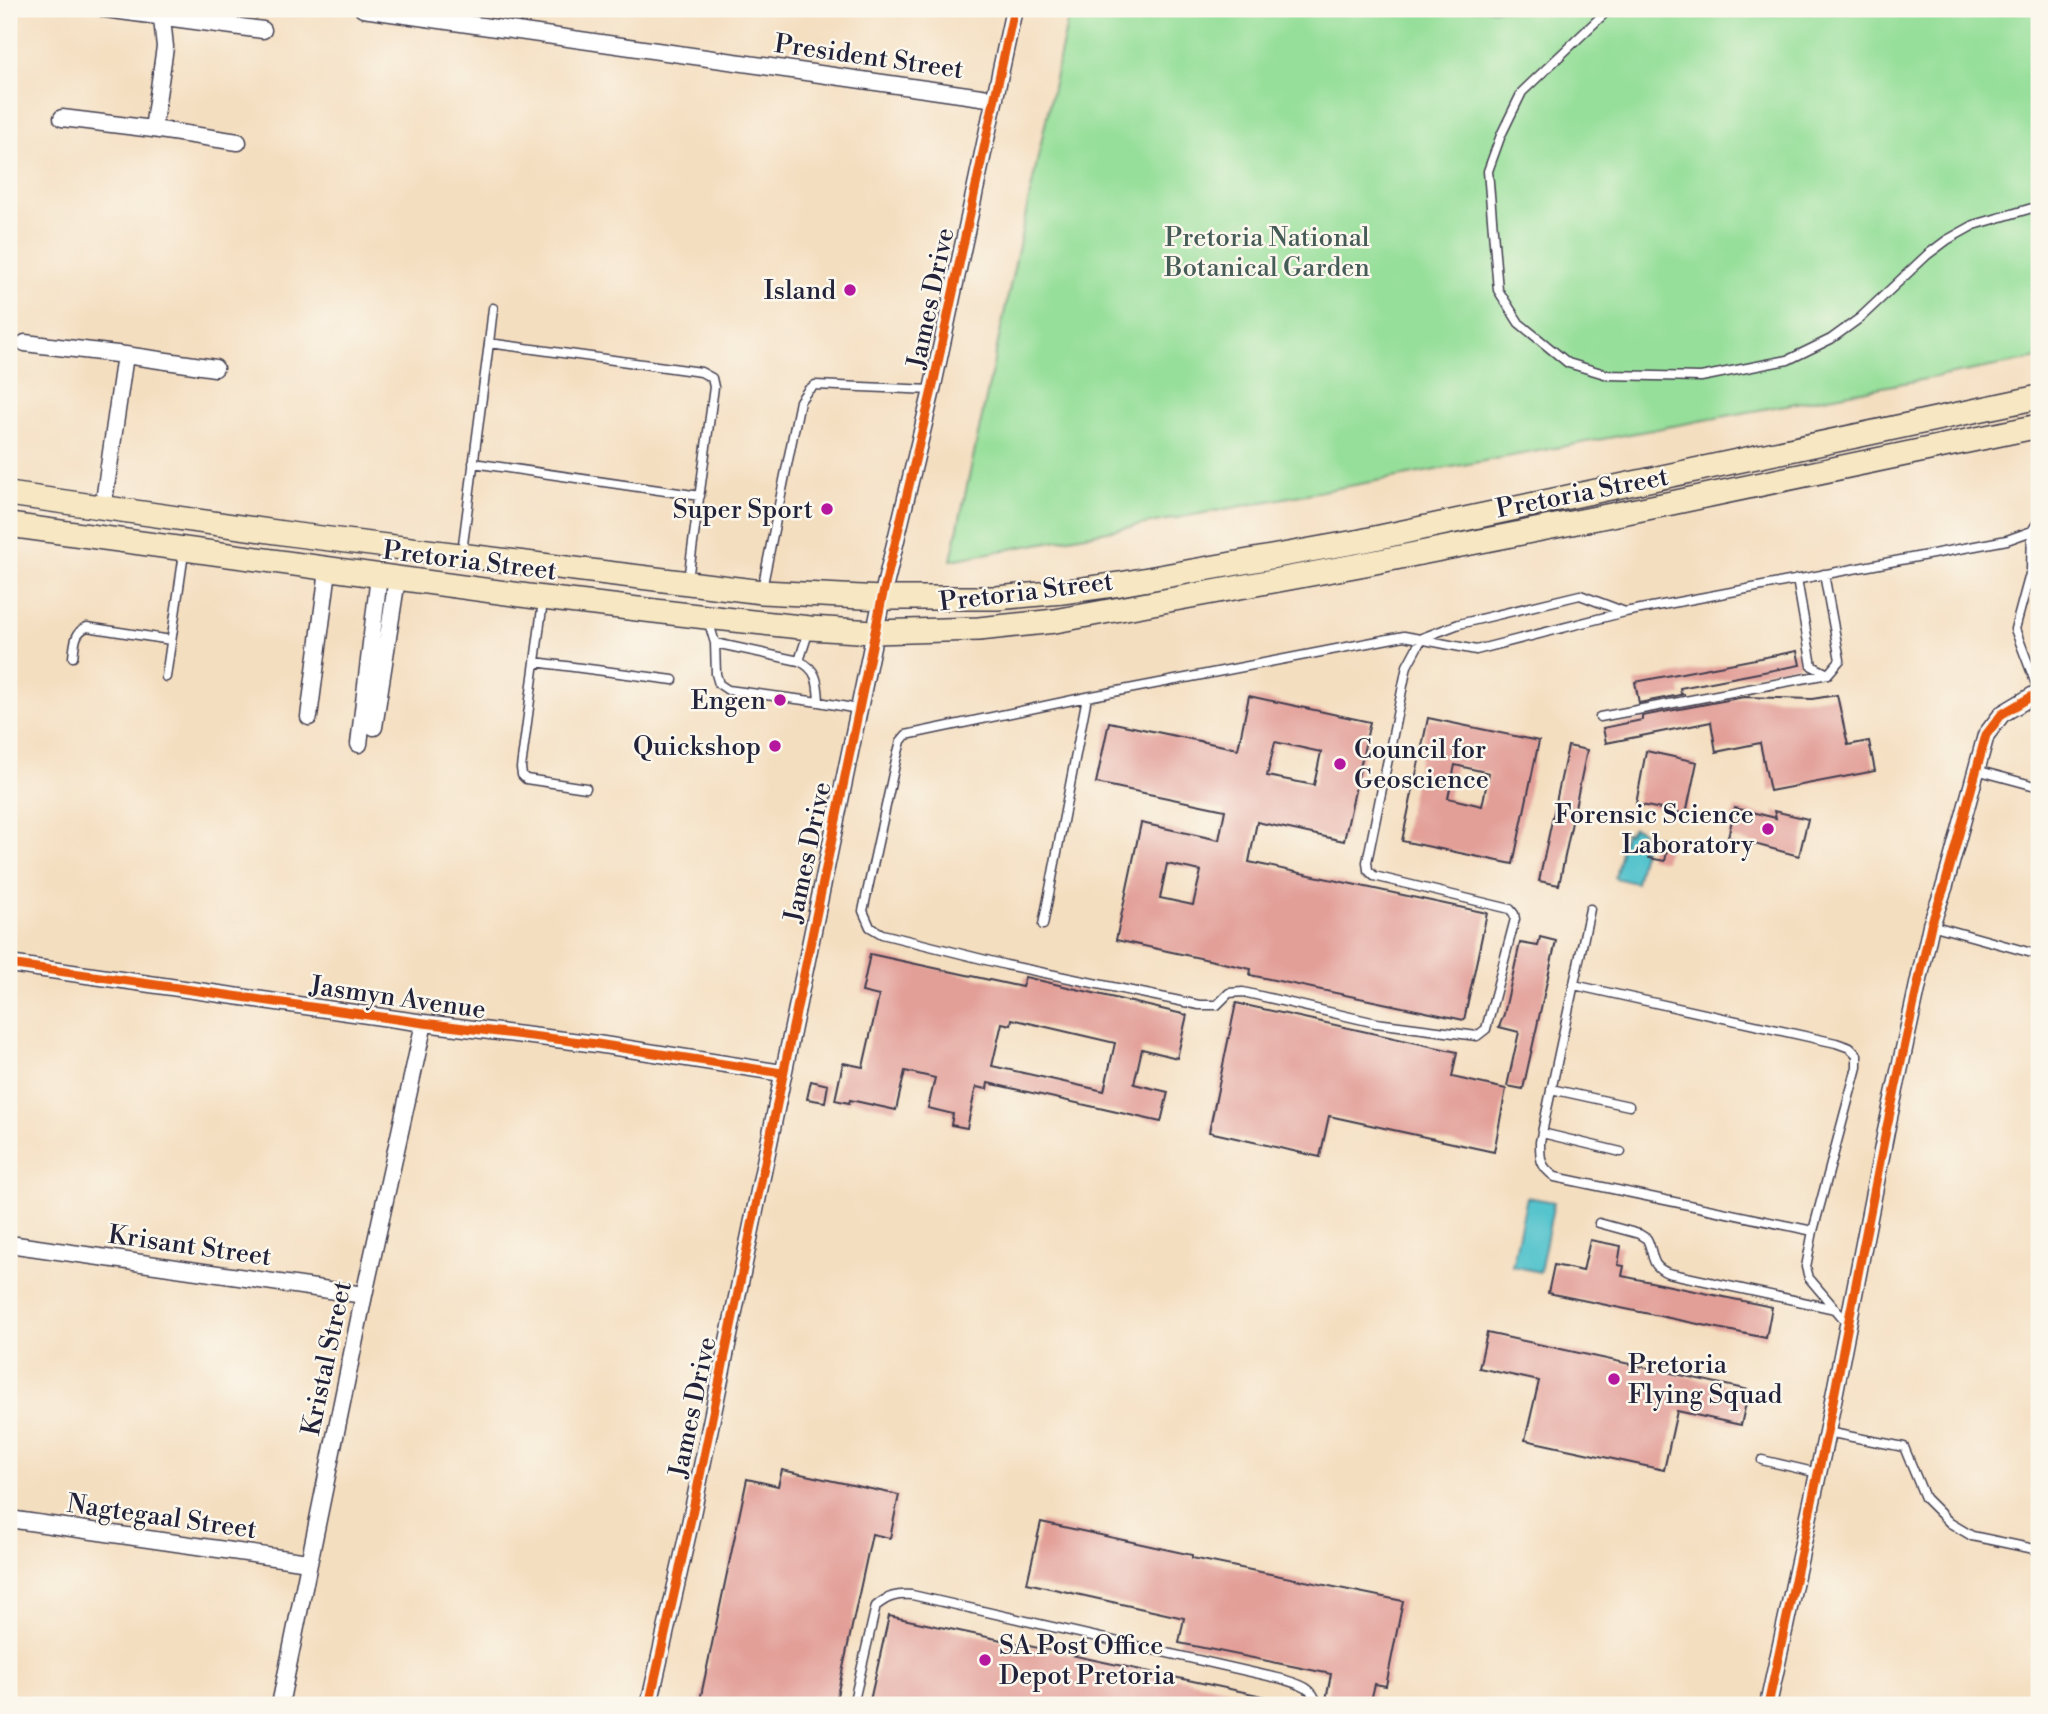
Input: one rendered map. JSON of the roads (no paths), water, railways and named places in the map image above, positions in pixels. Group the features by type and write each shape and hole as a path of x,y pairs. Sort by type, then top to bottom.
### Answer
{"main road":[{"name":"Pretoria Street","path":"9,494 461,555 762,592 881,598 997,598 1133,582 1361,541 2039,397"},
{"name":"Pretoria Street","path":"9,526 388,578 706,617 874,632 979,629 1055,621 1378,562 2039,426"}],"street":[{"path":"105,9 162,13 262,30"},
{"name":"President Street","path":"363,9 995,99"},
{"name":"James Drive","path":"649,1705 691,1519 881,598 932,390 1014,9"},
{"path":"153,129 165,47 162,13"},
{"path":"62,118 238,142"},
{"path":"25,343 215,368"},
{"path":"103,508 125,355"},
{"path":"309,717 328,570"},
{"path":"374,726 388,578"},
{"path":"359,744 388,578"},
{"path":"1768,1705 1931,925 1945,885 1986,735 2002,714 2039,692"},
{"name":"Jasmyn Avenue","path":"9,964 424,1023 597,1044 782,1073"},
{"name":"Kristal Street","path":"279,1705 364,1295 424,1023"},
{"name":"Krisant Street","path":"9,1244 364,1295"},
{"name":"Nagtegaal Street","path":"9,1519 309,1562"}],"lane":[{"path":"1609,9 1522,92 1501,135 1488,171 1498,290 1519,323 1568,363 1608,375 1702,377 1788,360 1831,339 1860,318 1927,255 1947,240 1975,225 2039,206"},
{"path":"461,555 493,308"},
{"path":"489,343 701,372 712,378 714,387 688,583"},
{"path":"762,592 800,401 808,390 816,385 932,390"},
{"path":"473,463 700,496"},
{"path":"2039,520 2032,531 2031,570 2015,629 2039,692"},
{"path":"1625,612 1580,595 1459,624 1422,638 1407,666 1367,862 1368,870 1374,876 1510,909 1514,914 1515,919 1486,1029 1477,1036 1376,1023 1243,992 1228,993 1217,1004 1199,1005 1006,965 882,934 870,927 863,911 896,760 901,741 906,735 1404,636 1422,638 1476,650 1625,612 2007,540 2032,531"},
{"path":"166,677 184,550"},
{"path":"1600,717 1828,674 1840,660 1824,574"},
{"path":"1797,579 1812,666 1828,674"},
{"path":"543,598 522,775 526,779 586,788"},
{"path":"706,617 715,643 719,684 728,690 858,709"},
{"path":"73,657 76,636 80,630 87,627 171,640"},
{"path":"799,661 810,628"},
{"path":"715,643 809,665 818,687 819,702"},
{"path":"535,662 673,680"},
{"path":"1044,925 1087,697"},
{"path":"1976,770 2039,787"},
{"path":"1590,909 1542,1133 1540,1158 1545,1169 1555,1177 1813,1231"},
{"path":"1931,925 2039,955"},
{"path":"1574,985 1836,1043 1850,1048 1857,1055 1857,1067 1813,1231 1806,1267 1809,1278 1848,1324"},
{"path":"1551,1089 1629,1106"},
{"path":"1542,1133 1621,1152"},
{"path":"1599,1223 1639,1234 1647,1239 1653,1262 1668,1273 1835,1309"},
{"path":"1827,1432 1904,1447 1925,1498 1950,1523 1972,1536 2039,1550"},
{"path":"1762,1460 1818,1472"},
{"path":"853,1705 876,1606 897,1594 912,1595 1282,1679 1304,1685 1315,1697 1317,1705"}],"water":[{"path":"1633,828 1641,830 1646,838 1636,883 1615,878 1625,833 1628,834"},
{"path":"1527,1197 1554,1202 1540,1272 1512,1266"}],"place":[{"name":"Island","path":"850,290"},
{"name":"Super Sport","path":"827,509"},
{"name":"Engen","path":"780,700"},
{"name":"Quickshop","path":"775,746"},
{"name":"Council for Geoscience","path":"1340,764"},
{"name":"Forensic Science Laboratory","path":"1768,829"},
{"name":"Pretoria Flying Squad","path":"1614,1379"},
{"name":"SA Post Office Depot Pretoria","path":"985,1660"}],"park label":[{"name":"Pretoria National Botanical Garden","path":"1267,252"}]}
